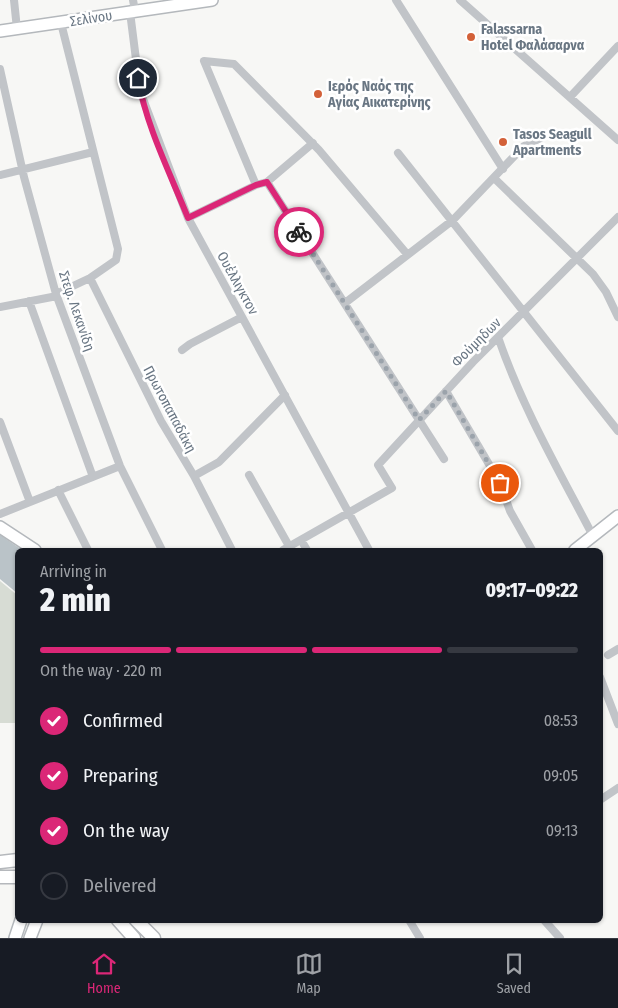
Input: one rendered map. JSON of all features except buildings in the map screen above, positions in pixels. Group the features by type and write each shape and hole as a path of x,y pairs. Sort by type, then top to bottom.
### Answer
{"main road":[{"path":"0,862 15,860"},
{"path":"2,877 15,877"},
{"path":"2,877 15,882"},
{"path":"121,923 134,938"}],"street":[{"path":"14,0 17,29"},
{"name":"Σελίνου","path":"0,31 62,22 133,8 212,0"},
{"path":"396,0 503,169"},
{"path":"460,0 618,140"},
{"name":"Ουέλλιγκτον","path":"133,8 140,91 188,218 368,548"},
{"path":"0,307 57,295 90,278 116,260 118,255 62,22"},
{"path":"570,97 618,46"},
{"path":"256,185 204,61 234,64 313,143 407,254"},
{"name":"Στεφ. Λεκανίδη","path":"0,69 22,170 57,295 120,466 161,548"},
{"path":"344,304 453,220 524,146 541,138"},
{"path":"188,218 256,185 267,182 313,143"},
{"path":"0,175 93,152"},
{"path":"398,152 618,432"},
{"path":"494,178 593,274 606,292 618,317"},
{"path":"267,182 444,459"},
{"name":"Φούμηδων","path":"286,548 392,488 378,465 498,337 618,217"},
{"name":"Πρωτοπαπαδάκη","path":"90,278 161,421 194,476 231,548"},
{"path":"29,300 93,477"},
{"path":"182,350 242,317"},
{"path":"498,337 509,370 541,437 594,536"},
{"path":"446,391 500,483 510,511 531,548"},
{"path":"194,476 219,462 285,395"},
{"path":"0,422 30,502"},
{"path":"0,514 120,466"},
{"path":"249,475 286,548"},
{"path":"58,490 87,548"},
{"path":"578,548 618,516"},
{"path":"0,527 32,548"},
{"path":"301,540 306,548"},
{"path":"608,655 618,649"},
{"path":"603,685 616,721"},
{"path":"603,798 618,788"},
{"path":"15,938 19,923"},
{"path":"30,938 36,923"},
{"path":"411,923 420,938"},
{"path":"547,923 560,938"}],"shaded area":[{"path":"0,535 19,548 15,548 15,591 0,579"},
{"path":"0,581 15,593 15,723 0,723"}],"way so far":[{"path":"299,232 419,420 446,391 500,483"}],"place":[{"name":"Falassarna Hotel Φαλάσαρνα","path":"471,37"},
{"name":"Ιερός Ναός της Αγίας Αικατερίνης","path":"318,94"},
{"name":"Tasos Seagull Apartments","path":"503,142"}],"route":[{"path":"138,78 140,91 162,153 188,218 256,185 267,182 299,232"}]}
